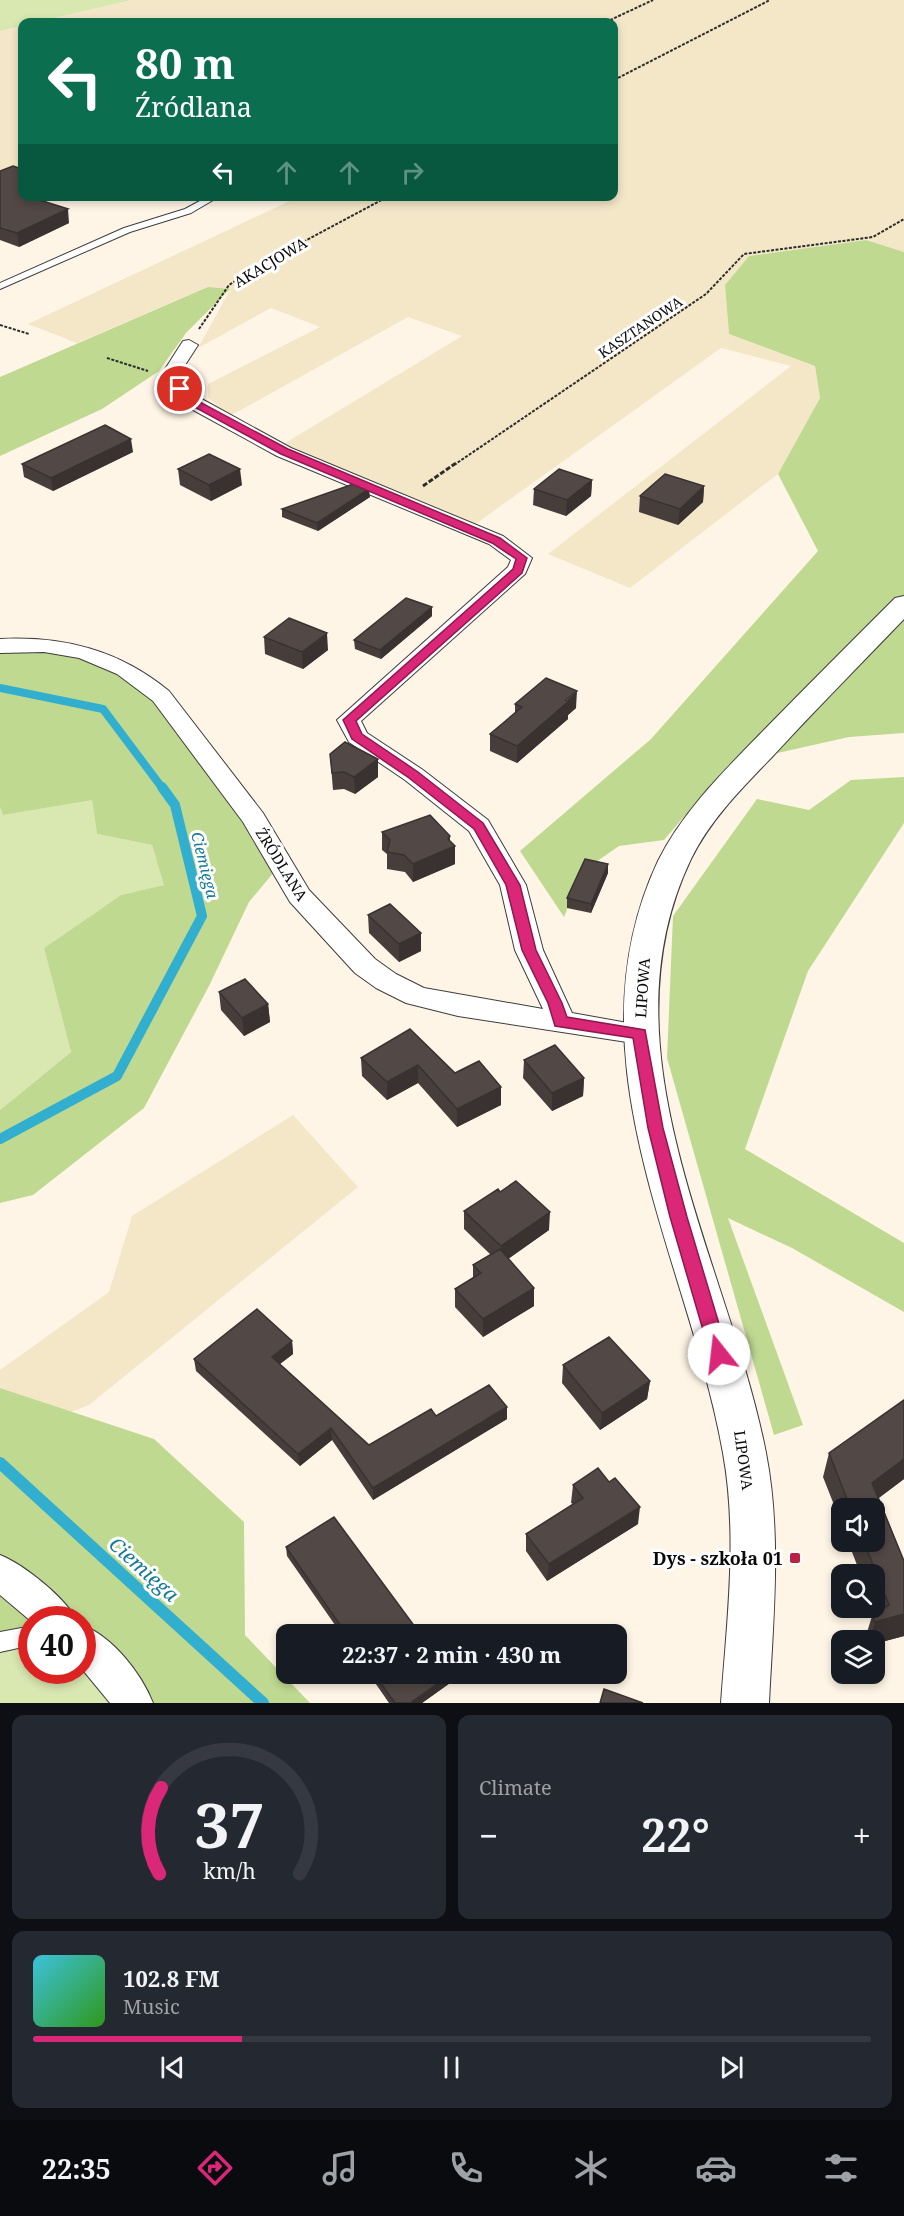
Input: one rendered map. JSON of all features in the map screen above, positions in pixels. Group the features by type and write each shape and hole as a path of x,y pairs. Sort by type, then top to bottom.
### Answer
{"street":[{"path":"189,345 169,376 190,401 284,452 496,540 522,558 518,570 349,720 357,736 414,775 479,826 513,885 529,950 555,1003 560,1022"},
{"name":"LIPOWA","path":"746,1703 752,1530 745,1457 737,1415 670,1187 645,1078 640,1034 641,973 651,924 668,874 682,848 726,787 904,604"},
{"name":"ŹRÓDLANA","path":"0,646 43,644 75,649 99,656 143,679 175,713 254,819 299,896 364,966 386,981 416,996 458,1006 640,1034"},
{"path":"0,1572 40,1606"},
{"path":"96,1656 105,1664 134,1703"}],"lane":[{"path":"0,286 127,230 189,211 207,201"},
{"path":"0,1642 18,1638"}],"path":[{"path":"615,18 653,0"},
{"path":"618,78 770,0"},
{"name":"AKACJOWA","path":"189,345 229,285 260,265 380,201"},
{"name":"KASZTANOWA","path":"402,500 706,294 744,254 873,237 904,219"},
{"path":"0,325 29,334"},
{"path":"107,357 169,376"}],"shaded area":[{"path":"132,0 904,0 904,252 866,240 749,256 725,285 729,334 815,366 820,398 778,474 630,588 548,554 791,366 721,348 474,525 282,445 462,336 408,317 230,416 208,398 208,384 320,327 271,308 198,348 230,290 208,287 77,343 28,324 289,201 618,201 618,18 54,18"},
{"path":"18,27 18,165 0,171 0,31"},
{"path":"293,1115 358,1187 89,1405 71,1412 0,1388 0,1370 109,1292 132,1216"}],"green space":[{"path":"0,0 132,0 54,18 18,18 18,27 0,31"},
{"path":"866,240 904,252 904,733 849,737 729,764 664,840 619,846 583,871 564,917 520,851 651,739 818,551 778,474 820,398 815,366 729,334 725,285 749,256"},
{"path":"208,287 230,289 186,333 159,371 102,409 0,456 0,377"},
{"path":"0,646 75,649 161,696 279,866 249,902 209,986 144,1108 33,1195 0,1203 0,1110 71,1052 44,948 121,895 164,885 152,845 97,834 92,800 3,815 0,807"},
{"path":"904,777 904,823 808,971 745,1149 904,1243 904,1312 792,1248 728,1218 803,1425 774,1435 667,1058 673,916 757,799 809,810 851,780"},
{"path":"92,799 97,834 152,845 165,885 121,895 44,948 71,1052 0,1110 0,807 3,815"},
{"path":"0,1388 154,1439 244,1522 245,1635 276,1667 276,1684 292,1684 310,1703 134,1703 96,1658 96,1606 18,1606 18,1638 0,1642"},
{"path":"18,1638 18,1684 96,1684 96,1658 134,1703 0,1703 0,1642"}],"building":[{"path":"13,166 18,168 18,201 43,201 68,209 17,233 0,228 0,171"},
{"path":"105,425 131,439 51,478 22,464"},
{"path":"209,454 240,469 209,485 178,469"},
{"path":"559,469 592,480 567,500 534,489"},
{"path":"665,474 704,486 680,509 640,496"},
{"path":"356,483 369,489 317,523 282,509"},
{"path":"406,598 432,607 380,650 354,640"},
{"path":"289,618 327,633 302,652 264,637"},
{"path":"546,678 577,691 566,700 569,701 517,746 490,734 522,707 515,704"},
{"path":"345,742 378,759 354,777 344,772 332,773 330,754"},
{"path":"430,815 450,836 448,839 455,846 413,864 404,855 387,852 390,840 382,832"},
{"path":"585,859 608,864 591,904 567,898"},
{"path":"390,904 421,933 399,944 368,915"},
{"path":"245,979 268,1004 242,1018 219,992"},
{"path":"410,1029 455,1073 479,1061 501,1087 457,1109 418,1065 387,1082 361,1058"},
{"path":"555,1045 584,1078 552,1093 524,1060"},
{"path":"516,1181 550,1212 501,1246 464,1211 498,1189 500,1192"},
{"path":"500,1249 534,1288 483,1319 455,1289 481,1273 473,1265"},
{"path":"257,1309 292,1341 272,1357 369,1445 431,1409 436,1416 489,1385 507,1407 373,1488 331,1428 298,1454 194,1359"},
{"path":"609,1337 650,1381 602,1413 563,1365"},
{"path":"904,1400 904,1459 872,1483 878,1498 847,1498 829,1453"},
{"path":"598,1468 609,1482 615,1478 640,1507 549,1564 526,1534 583,1498 573,1485"},
{"path":"885,1515 904,1561 904,1614 875,1622 873,1618 885,1618 885,1608 889,1605 885,1595 885,1564 873,1564 868,1552 885,1552"},
{"path":"334,1517 413,1624 339,1624 286,1547"},
{"path":"381,1684 437,1684 410,1703 395,1703"},
{"path":"604,1689 643,1703 600,1703"}],"waterway":[{"name":"Ciemięga","path":"0,688 103,709 163,789"},
{"name":"Ciemięga","path":"0,1139 117,1076 202,916 175,805 162,787"},
{"name":"Ciemięga","path":"0,1463 263,1703"}],"place":[{"name":"Dys - szkoła 01","path":"795,1558"}],"route":[{"path":"180,389 190,401 284,452 496,540 522,558 518,570 349,720 357,736 414,775 479,826 513,885 529,950 555,1003 560,1022 640,1034 645,1078 656,1128 678,1217 719,1354"}]}
